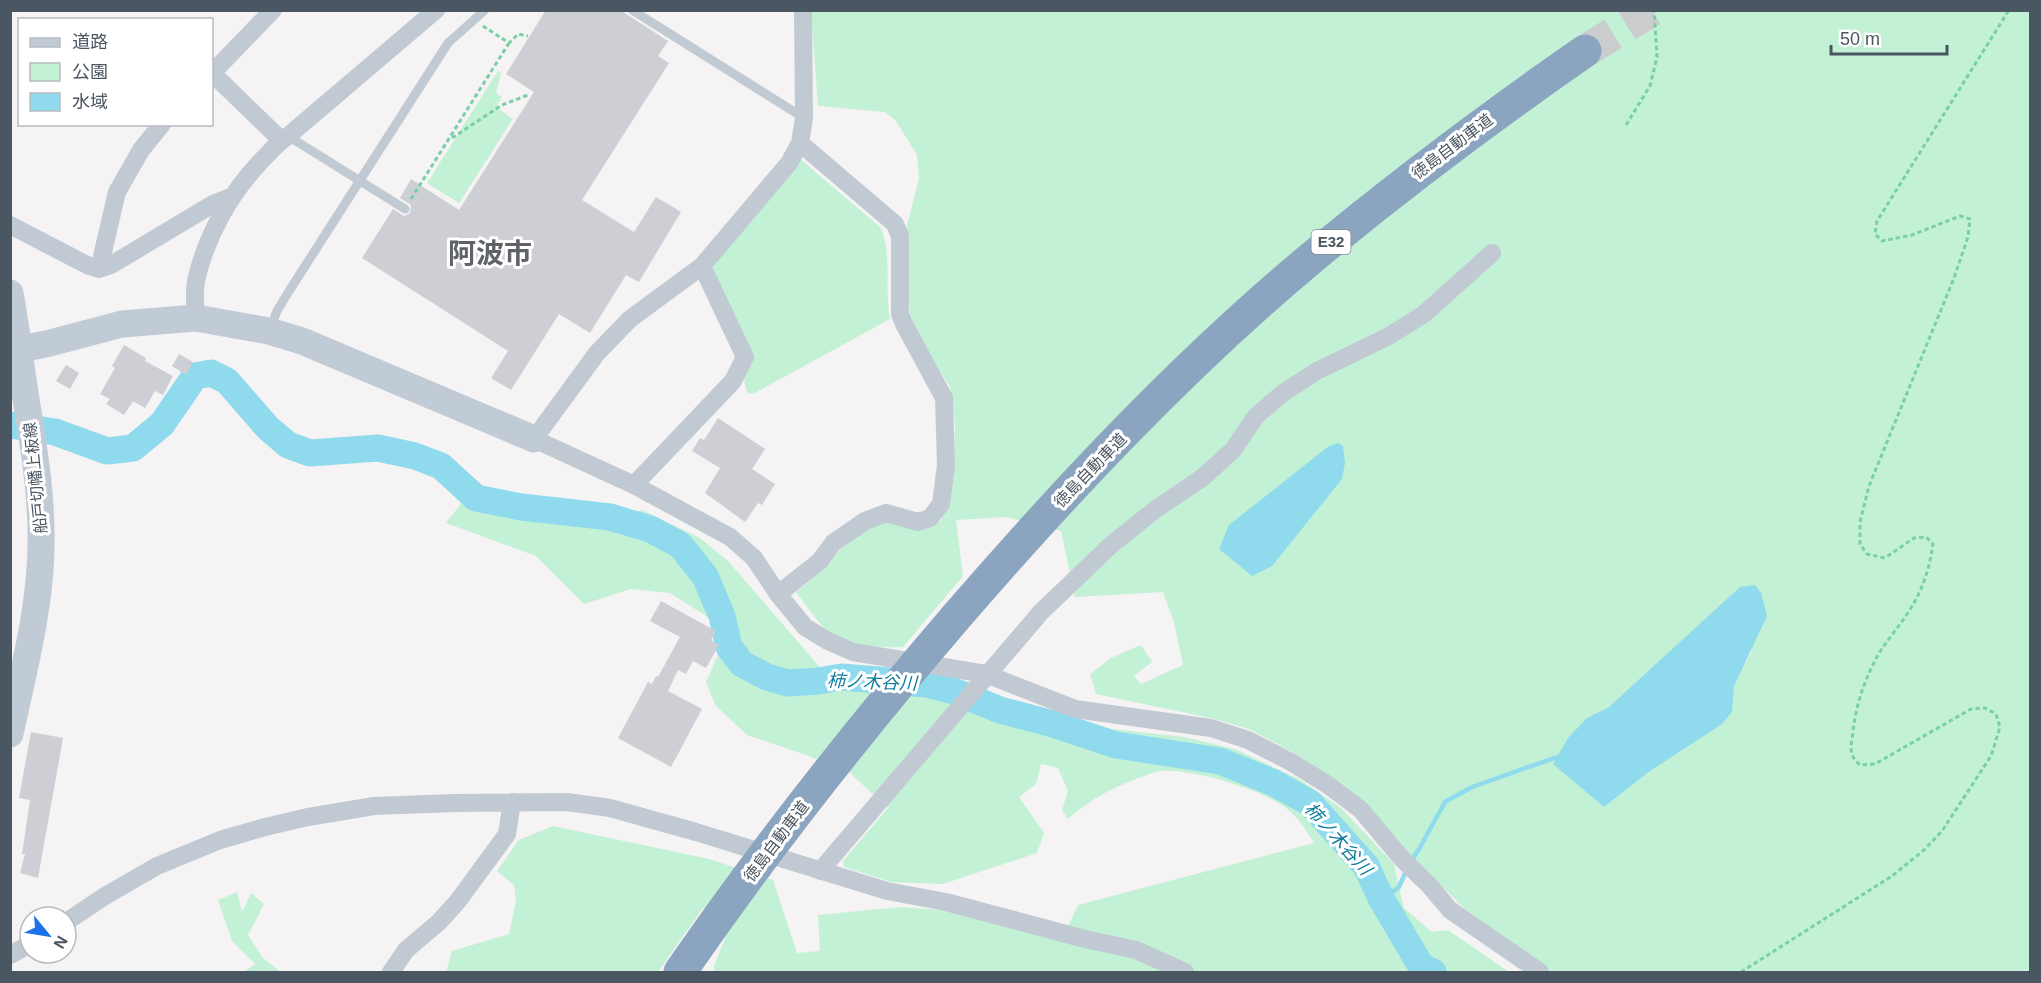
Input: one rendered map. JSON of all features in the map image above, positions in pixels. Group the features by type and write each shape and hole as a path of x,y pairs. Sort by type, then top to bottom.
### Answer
{"highway":[{"name":"徳島自動車道","path":"680,972 715,921 875,712 1000,566 1099,458 1204,355 1307,262 1477,127 1585,51"}],"street":[{"path":"213,72 273,10"},
{"path":"196,318 196,283 207,247 231,197 247,176 284,138 436,10"},
{"path":"534,439 597,353 630,318 702,266 789,163 800,144 804,118 802,10"},
{"path":"213,74 284,138"},
{"path":"99,269 117,192 141,150 160,126"},
{"path":"778,594 820,561 833,543 865,521 886,513 918,522 930,518 941,504 946,465 944,398 900,314 900,237 895,224 800,144"},
{"path":"10,225 99,269 111,265 213,204 231,197"},
{"path":"820,871 1041,612 1111,546 1156,509 1202,478 1233,450 1257,416 1283,393 1317,371 1389,336 1424,314 1492,253"},
{"path":"634,485 733,381 745,357 702,266"},
{"name":"船戸切幡上板線","path":"10,293 15,351 34,449 41,545 30,638 10,734"},
{"path":"15,351 122,324 196,318 269,331 302,341 534,439 634,485 710,525 737,543 754,558 778,594 805,627 853,652 987,674 1075,709 1211,728 1248,740 1291,762 1328,785 1360,809 1403,860 1450,910 1540,972"},
{"path":"391,972 406,950 439,922 458,901 507,834 512,802"},
{"path":"78,914 157,866 220,840 308,817 374,806 567,802 610,808 887,891 946,902 1085,939 1136,950 1185,972"}],"lane":[{"path":"269,331 277,311 448,44 485,10"},
{"path":"632,10 804,118"},
{"path":"284,138 405,209"}],"path":[{"path":"1626,124 1650,86 1657,57 1654,10"},
{"path":"1741,972 1892,876 1924,850 1942,831 1991,756 2000,727 1996,714 1985,708 1971,710 1875,764 1860,765 1853,759 1850,748 1855,713 1865,682 1881,652 1915,602 1929,567 1933,544 1926,537 1914,538 1885,558 1867,554 1860,544 1860,522 1869,486 1954,278 1968,237 1970,219 1960,216 1912,235 1882,242 1875,234 1877,221 2009,10"},
{"path":"474,20 509,43"},
{"path":"405,209 509,43 518,34 528,36"},
{"path":"450,139 502,105 528,95"}],"green space":[{"path":"811,11 2030,11 2030,972 1551,972 1464,908 1405,850 1357,796 1298,755 1249,729 1215,719 1096,694 1090,674 1111,658 1141,645 1152,662 1134,676 1141,684 1183,665 1174,622 1163,592 1075,597 1061,531 1006,517 956,520 963,576 903,647 860,644 830,633 796,592 827,567 839,551 863,529 887,522 916,529 941,521 954,467 955,425 950,387 925,348 910,316 905,233 919,179 917,155 896,121 885,112 818,106","holes":["1752,650 1733,686 1650,771 1604,807 1587,718"]},
{"path":"498,71 501,73 496,93 502,97 496,107 513,119 459,203 427,183"},
{"path":"800,159 880,227 886,249 890,319 753,394 748,393 745,378 754,356 712,272 714,265"},
{"path":"463,501 603,523 642,510 700,538 728,561 838,688 925,690 1021,723 1104,728 1184,737 1235,749 1299,779 1341,808 1394,864 1404,908 1432,932 1448,930 1509,972 714,972 714,966 731,923 703,908 658,972 446,972 452,951 509,934 516,901 514,885 497,871 519,840 553,826 709,859 773,880 797,953 820,951 818,915 900,907 956,911 1062,939 1078,905 1314,843 1294,815 1274,800 1243,787 1174,771 1155,772 1123,784 1095,799 1068,819 1062,810 1068,791 1058,768 1041,764 1036,784 1019,797 1044,833 1037,853 943,884 891,882 844,867 843,861 888,808 849,772 747,735 716,706 706,682 720,650 722,637 717,623 670,593 631,589 584,604 536,556 446,523"},
{"path":"237,892 242,912 251,893 264,904 248,935 263,958 281,972 244,972 255,964 232,941 218,900"}],"water":[{"path":"1338,443 1343,446 1345,463 1342,479 1272,566 1252,576 1219,549 1229,525 1329,446"},
{"path":"1755,585 1761,593 1767,616 1734,686 1732,712 1722,724 1650,771 1604,807 1553,764 1568,738 1587,718 1609,707 1740,587"}],"building":[{"path":"546,10 620,10 668,41 658,56 669,63 582,200 634,232 656,197 681,212 639,282 626,275 590,333 559,314 511,390 491,378 508,351 362,258 393,209 404,216 410,213 411,205 400,198 411,179 459,210 534,92 506,74"},
{"path":"124,345 146,358 145,361 173,376 163,395 155,391 145,408 133,401 124,415 106,404 110,399 100,394 115,368 112,366"},
{"path":"179,354 193,362 186,375 172,366"},
{"path":"66,365 79,373 70,389 56,381"},
{"path":"718,418 765,449 752,469 775,484 762,505 758,503 745,522 705,493 720,468 692,451 700,438 704,440"},
{"path":"661,601 716,631 711,640 719,645 706,668 693,661 686,674 678,670 668,691 702,709 671,767 618,738 648,682 652,684 656,676 658,677 680,637 650,621"},
{"path":"31,732 63,738 38,878 20,873 25,854 22,854 30,800 19,798"}],"waterway":[{"name":"柿ノ木谷川","path":"10,425 55,432 107,451 133,448 162,424 195,376 211,373 227,381 268,428 288,445 310,453 378,448 415,456 441,466 476,498 521,507 610,517 650,529 680,545 705,576 722,616 729,647 742,664 767,677 788,683 842,677 926,684 951,690 1000,710 1053,724 1116,745 1220,761 1274,783 1310,803 1366,866 1382,900 1421,966 1433,972"},
{"path":"1411,861 1445,802 1472,787 1560,756"},
{"path":"1382,900 1399,887 1407,869"}],"tunnel":[{"path":"1585,51 1652,10"}],"district":[{"name":"阿波市","path":"490,253"}]}
